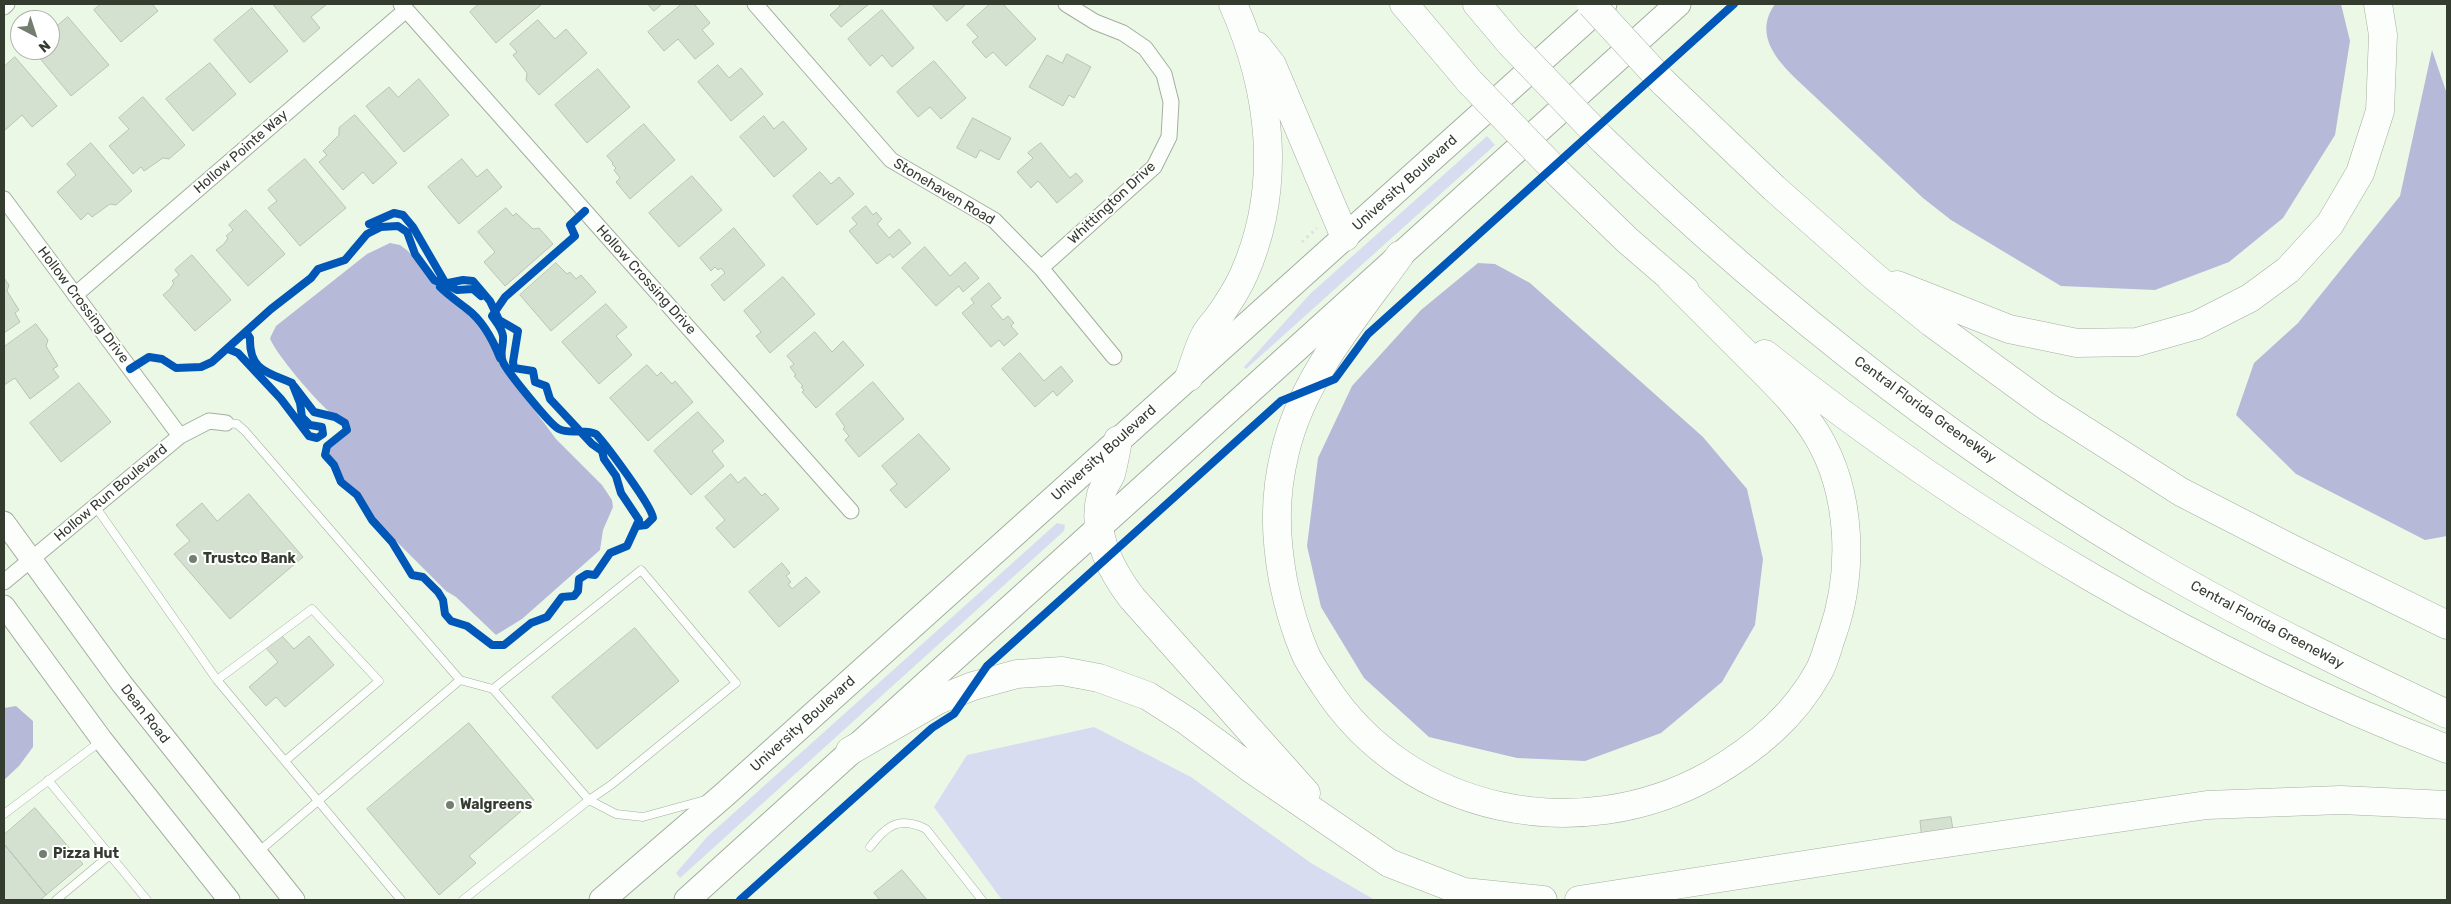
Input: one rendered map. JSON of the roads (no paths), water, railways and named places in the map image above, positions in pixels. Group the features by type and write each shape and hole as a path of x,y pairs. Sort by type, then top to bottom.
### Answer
{"highway":[{"path":"1189,377 1205,334 1227,305 1244,274 1255,245 1267,198 1269,155 1267,118 1245,31 1233,4"},
{"path":"1400,255 1307,390 1285,449 1277,495 1276,544 1288,603 1306,656 1340,709 1367,738 1418,774 1464,796 1518,811 1571,814 1626,807 1681,791 1743,756 1784,720 1819,670 1839,616 1847,553 1840,493 1830,461 1816,434 1796,407 1671,279 1558,174 1470,82 1404,4"},
{"name":"Central Florida GreeneWay","path":"1477,4 1510,43 1602,139 1682,216 1785,304 1874,374 2011,473 2165,570 2324,656 2447,714"},
{"path":"1591,4 1663,82 1774,188 1876,278 1932,323 2046,406 2181,492 2292,550 2447,624"},
{"path":"1876,278 2009,329 2077,344 2138,342 2196,325 2250,298 2288,270 2330,224 2360,174 2380,111 2383,35 2378,4"},
{"path":"1245,31 1272,65 1345,237"},
{"path":"1671,279 1813,392 1949,489 2105,586 2222,648 2388,726 2447,749"},
{"path":"1118,440 1110,476 1100,497 1099,526 1106,559 1117,579 1332,823"},
{"path":"850,751 938,700 973,686 1017,674 1062,671 1100,678 1148,696 1389,863 1464,892 1544,900"},
{"path":"1579,900 2207,805 2341,800 2447,805"}],"main road":[{"name":"University Boulevard","path":"602,900 724,795 1604,4"},
{"path":"687,900 1678,4"},
{"name":"Dean Road","path":"4,522 122,684 294,900"},
{"path":"4,606 102,740 229,900"}],"street":[{"path":"4,7 8,4"},
{"name":"Stonehaven Road","path":"755,4 891,160 994,220 1041,268 1114,356"},
{"name":"Whittington Drive","path":"1041,268 1154,167 1169,137 1171,102 1164,74 1145,48 1123,33 1095,22 1066,4"},
{"name":"Hollow Pointe Way","path":"75,295 404,7"},
{"name":"Hollow Crossing Drive","path":"404,7 851,511"},
{"name":"Hollow Crossing Drive","path":"4,199 180,436"},
{"name":"Hollow Run Boulevard","path":"4,582 180,436 209,421 226,423"}],"lane":[{"path":"226,423 237,424 244,431 460,680 493,689 590,800 616,814 643,816 724,795"},
{"path":"95,506 217,680 402,900"},
{"path":"463,900 736,683 642,570 493,689"},
{"path":"217,680 312,609 379,682 284,761"},
{"path":"256,854 460,680"},
{"path":"4,814 102,740"},
{"path":"48,780 147,900"},
{"path":"870,848 880,834 892,824 904,822 916,824 926,829 982,900"},
{"path":"56,900 110,855"}],"place":[{"name":"Trustco Bank","path":"193,559"},
{"name":"Walgreens","path":"450,805"},
{"name":"Pizza Hut","path":"43,854"}]}
